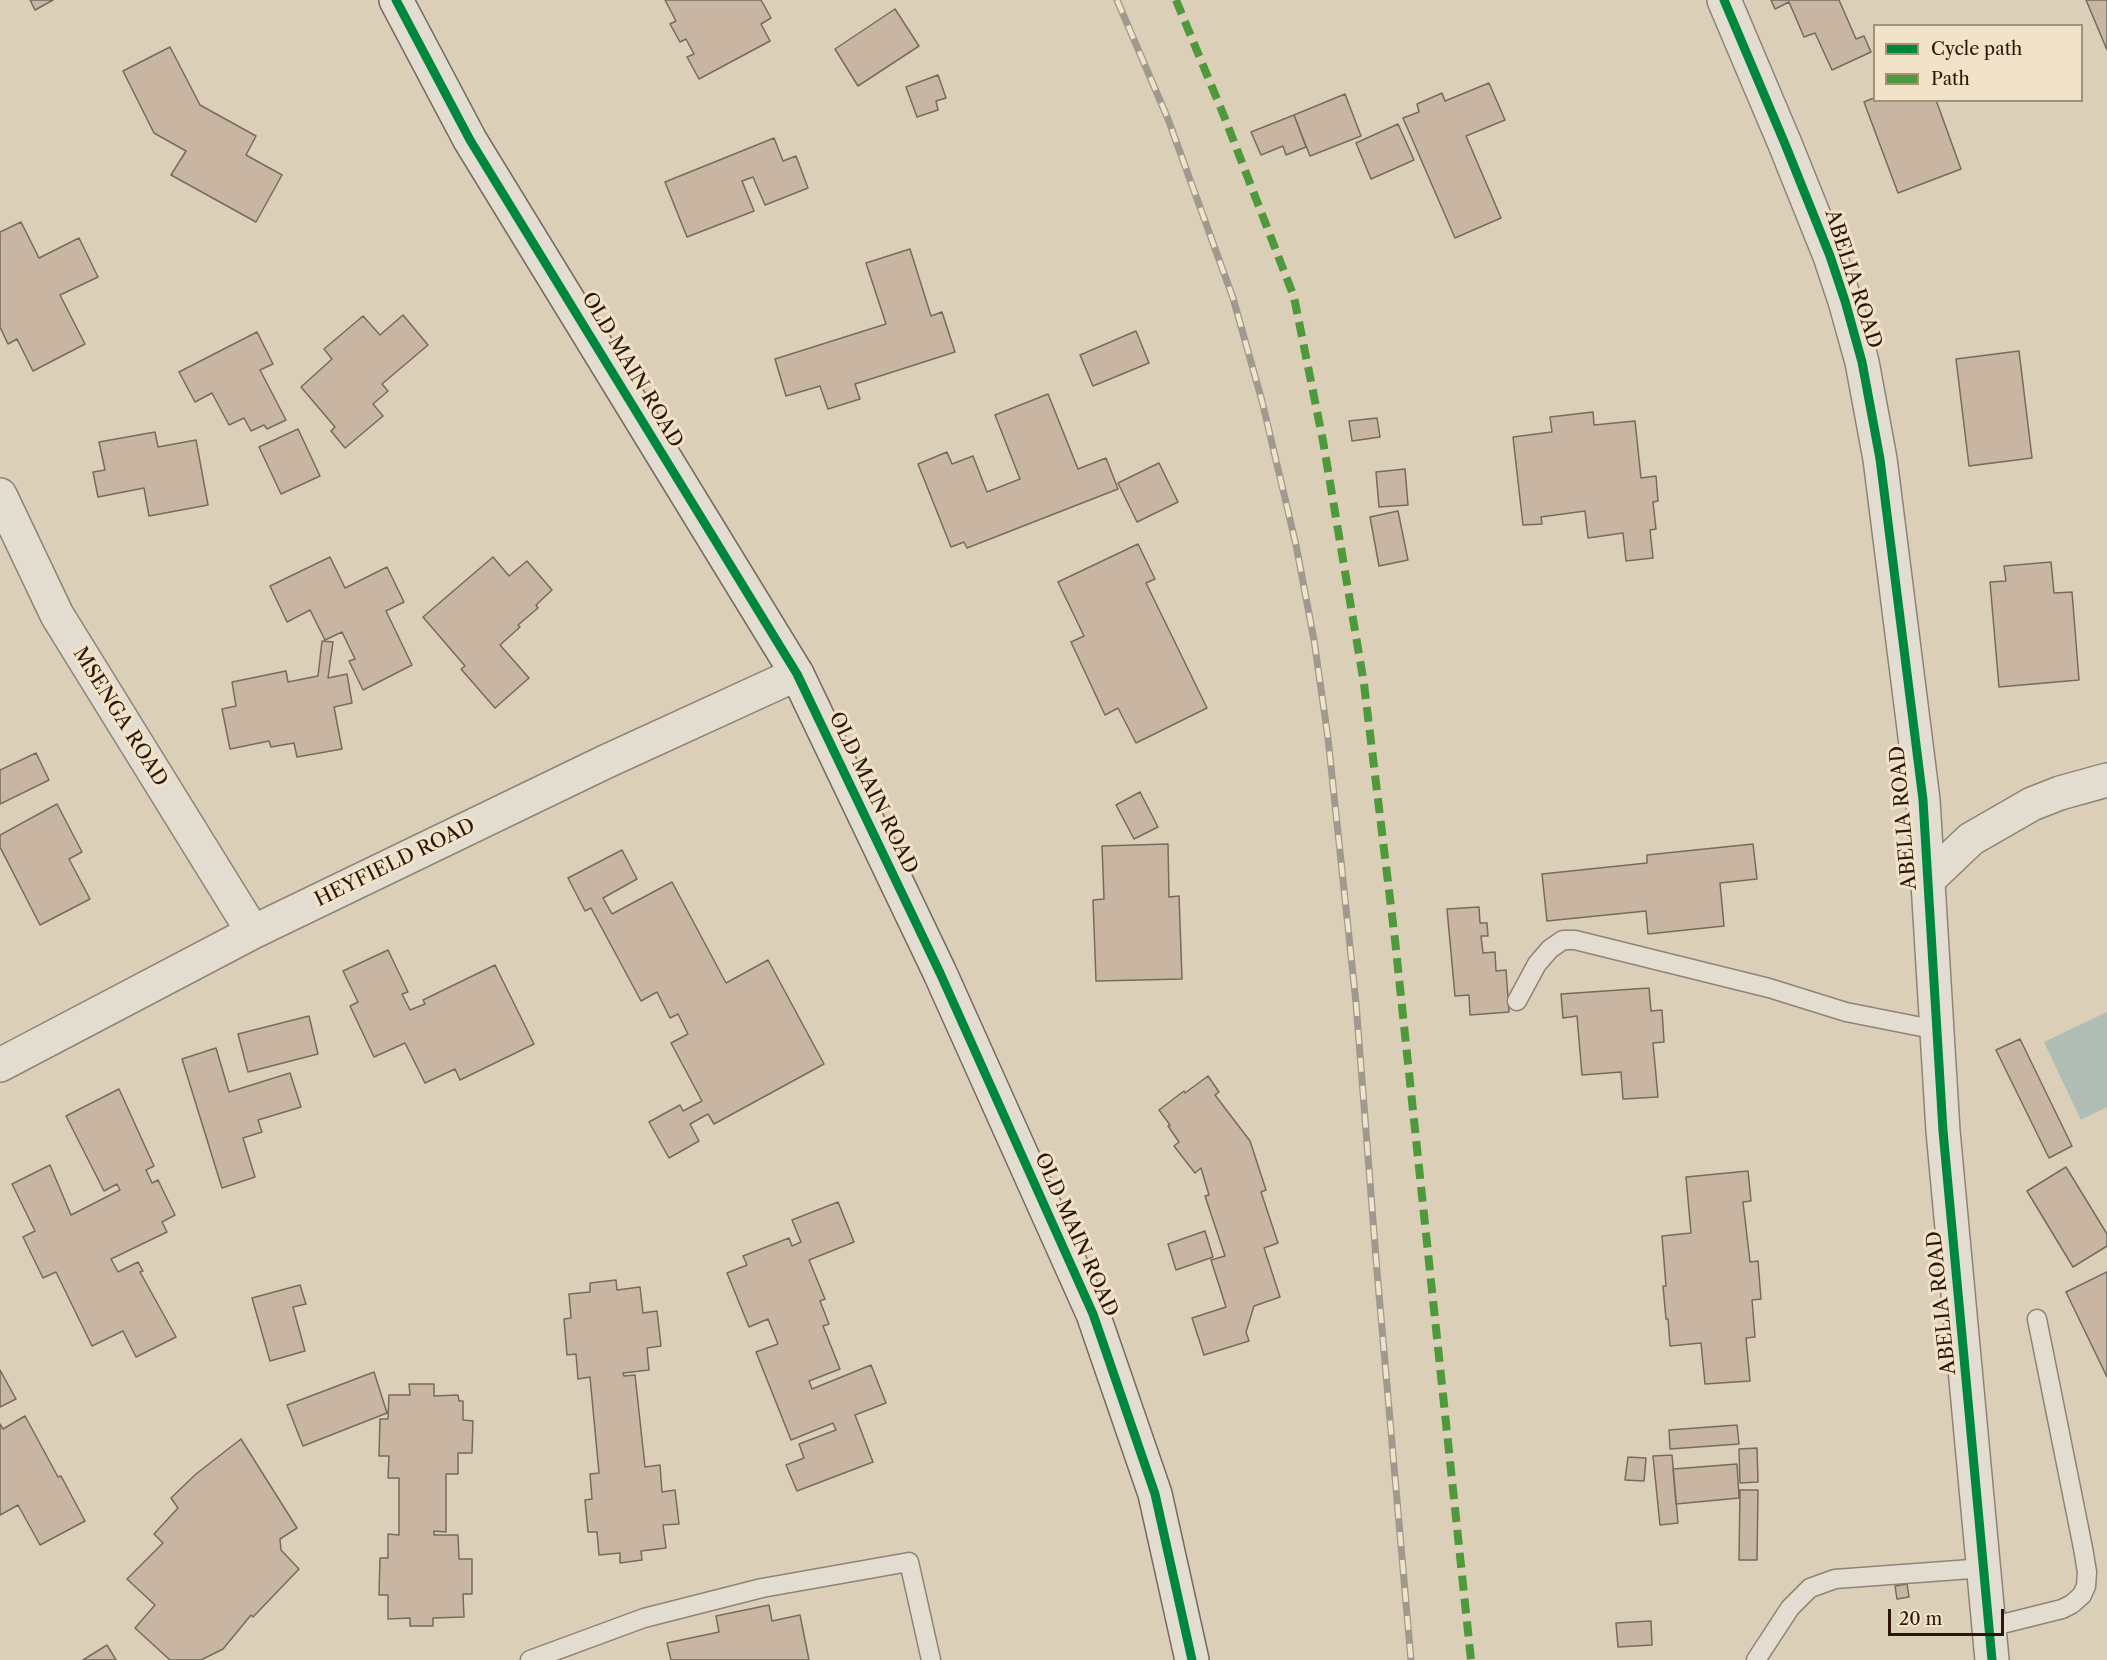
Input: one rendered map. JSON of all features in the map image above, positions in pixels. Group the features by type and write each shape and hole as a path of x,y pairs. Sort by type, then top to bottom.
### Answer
{"street":[{"name":"OLD MAIN ROAD","path":"396,0 470,140 797,674 940,973 1093,1314 1155,1494 1192,1660"},
{"name":"ABELIA ROAD","path":"1724,0 1830,256 1862,362 1880,459 1923,800 1943,1131 1992,1660"},
{"name":"MSENGA ROAD","path":"0,495 57,615 253,932"},
{"name":"HEYFIELD ROAD","path":"0,1065 253,932 604,762 797,674"},
{"path":"1929,879 1971,839 2032,804 2060,793 2107,780"}],"lane":[{"path":"1517,1001 1537,964 1550,949 1563,940 1575,940 1769,988 1846,1012 1937,1030"},
{"path":"1990,1628 2062,1609 2073,1604 2082,1595 2086,1586 2087,1572 2083,1548 2037,1319"},
{"path":"530,1660 644,1618 762,1588 909,1562 931,1660"},
{"path":"1756,1660 1790,1608 1810,1588 1835,1579 1985,1568"}],"shaded area":[{"path":"2107,1012 2107,1107 2081,1120 2044,1042"}],"building":[{"path":"30,0 53,0 35,10"},
{"path":"665,0 761,0 771,18 761,24 770,41 699,79 687,57 694,54 686,39 680,42 670,24 676,21"},
{"path":"1771,0 1839,0 1856,39 1864,36 1871,52 1832,70 1815,33 1804,37 1789,2 1775,9"},
{"path":"2086,0 2107,0 2107,50"},
{"path":"895,9 919,46 858,86 835,49"},
{"path":"170,47 200,105 256,136 246,155 282,175 256,222 171,175 186,151 154,133 123,71"},
{"path":"938,75 946,98 936,101 938,110 917,117 906,87"},
{"path":"1489,83 1505,120 1466,136 1501,218 1455,238 1403,118 1419,112 1417,104 1442,93 1445,101"},
{"path":"1345,94 1361,136 1310,156 1294,115"},
{"path":"1873,98 1873,102 1937,102 1961,169 1898,193 1864,102"},
{"path":"1294,115 1306,147 1286,155 1283,146 1261,155 1251,132"},
{"path":"1398,124 1414,160 1371,179 1356,143"},
{"path":"774,138 783,161 796,156 808,188 765,205 753,177 742,181 754,211 687,237 665,182"},
{"path":"21,222 39,258 79,238 98,277 60,295 85,344 33,371 17,339 8,344 0,327 0,232"},
{"path":"910,249 931,316 942,312 955,352 855,384 860,399 828,409 820,386 786,396 775,359 886,324 866,263"},
{"path":"403,315 428,345 382,384 388,391 373,404 383,416 345,448 331,431 335,427 301,387 332,359 324,349 363,316 380,335"},
{"path":"1136,331 1149,363 1093,386 1080,355"},
{"path":"257,332 273,364 260,370 286,420 267,429 264,425 251,431 244,418 229,425 212,393 195,402 179,372"},
{"path":"2019,351 2032,458 1969,466 1956,359"},
{"path":"1048,394 1078,469 1106,458 1118,489 967,548 964,542 951,547 918,464 947,452 952,464 973,456 987,492 1020,479 995,415"},
{"path":"1593,412 1594,425 1635,421 1641,478 1656,476 1658,501 1653,502 1656,529 1650,530 1653,558 1626,561 1623,533 1588,538 1585,511 1541,517 1542,524 1523,525 1513,437 1552,432 1550,417"},
{"path":"1377,418 1380,437 1352,441 1349,421"},
{"path":"298,429 320,476 281,494 259,447"},
{"path":"155,432 158,447 196,440 208,505 149,516 144,488 98,497 93,472 105,470 99,442"},
{"path":"1159,463 1178,502 1137,522 1118,483"},
{"path":"1405,469 1408,505 1379,507 1376,472"},
{"path":"1398,511 1408,560 1379,566 1370,517"},
{"path":"1138,544 1155,579 1146,583 1207,708 1136,743 1118,708 1105,715 1071,642 1084,636 1058,582"},
{"path":"330,557 345,588 387,567 404,602 386,611 412,665 363,690 349,661 355,659 342,632 325,640 310,610 287,622 270,586"},
{"path":"493,557 509,576 527,561 552,590 536,605 538,608 500,645 529,678 495,708 461,669 465,666 423,617"},
{"path":"2051,562 2054,593 2072,592 2079,680 1999,687 1990,582 2006,581 2004,566"},
{"path":"322,641 333,642 328,678 347,674 352,703 334,707 342,749 297,757 294,743 271,747 269,741 230,749 222,709 236,706 232,682 286,671 288,682 318,676"},
{"path":"36,753 49,780 0,804 0,770"},
{"path":"1140,792 1158,827 1134,839 1116,805"},
{"path":"57,804 82,852 69,859 90,899 40,925 0,847 0,835"},
{"path":"1168,844 1169,897 1179,896 1182,979 1096,981 1093,900 1104,899 1102,846"},
{"path":"1753,844 1757,879 1720,883 1724,926 1648,934 1646,911 1547,921 1542,874 1647,863 1647,855"},
{"path":"622,850 637,879 603,898 612,914 672,882 726,983 768,960 824,1064 714,1124 708,1114 690,1124 699,1141 669,1158 649,1122 680,1105 683,1111 702,1101 671,1043 688,1034 678,1014 670,1018 657,992 641,1001 591,908 585,911 568,878"},
{"path":"1479,907 1480,923 1487,923 1488,936 1481,936 1483,953 1495,952 1496,971 1506,970 1509,1012 1470,1015 1469,995 1455,996 1447,909"},
{"path":"388,950 408,992 402,994 410,1010 425,1004 423,1000 495,965 534,1044 460,1080 455,1069 425,1083 405,1043 374,1057 350,1006 358,1002 343,971"},
{"path":"1649,988 1651,1011 1662,1010 1664,1042 1653,1043 1658,1097 1623,1099 1621,1072 1582,1075 1577,1016 1563,1018 1561,994"},
{"path":"309,1016 318,1054 248,1072 238,1034"},
{"path":"2020,1039 2072,1146 2049,1158 1996,1050"},
{"path":"216,1048 229,1092 290,1073 301,1107 258,1120 262,1132 243,1138 255,1177 222,1188 182,1059"},
{"path":"1208,1076 1219,1092 1215,1095 1250,1141 1266,1190 1261,1192 1278,1243 1264,1248 1280,1297 1254,1306 1246,1332 1249,1341 1204,1355 1192,1318 1226,1307 1211,1260 1225,1256 1205,1196 1209,1195 1201,1168 1195,1173 1174,1146 1179,1142 1159,1110"},
{"path":"119,1089 154,1166 146,1170 152,1183 158,1180 175,1215 162,1222 167,1232 111,1259 118,1272 138,1262 143,1271 140,1272 176,1337 136,1357 123,1331 92,1346 56,1272 43,1278 23,1237 35,1231 12,1184 50,1165 71,1215 120,1190 117,1184 104,1191 66,1116"},
{"path":"2066,1167 2107,1234 2107,1246 2073,1267 2027,1191"},
{"path":"1748,1171 1751,1201 1743,1202 1750,1262 1758,1261 1761,1299 1752,1300 1755,1337 1746,1338 1750,1381 1705,1384 1701,1343 1670,1346 1663,1286 1666,1286 1662,1236 1691,1233 1686,1177"},
{"path":"838,1202 854,1242 809,1260 825,1299 820,1301 829,1324 823,1326 840,1369 809,1381 812,1389 871,1365 886,1403 855,1415 873,1462 797,1491 786,1465 804,1458 799,1444 836,1430 833,1423 791,1440 756,1352 778,1344 768,1319 749,1327 727,1273 747,1265 743,1256 789,1238 792,1246 801,1242 792,1220"},
{"path":"1205,1231 1213,1257 1176,1270 1168,1244"},
{"path":"2107,1272 2107,1377 2066,1292"},
{"path":"616,1280 617,1290 640,1287 643,1313 657,1311 661,1346 647,1348 649,1370 623,1373 624,1376 635,1375 645,1467 660,1465 662,1492 675,1490 679,1524 663,1525 666,1548 641,1551 642,1560 620,1563 620,1553 599,1555 597,1532 588,1532 585,1500 592,1499 590,1474 599,1473 590,1377 578,1379 576,1354 567,1355 564,1319 571,1318 569,1294 590,1292 590,1283"},
{"path":"300,1285 306,1304 293,1307 305,1351 270,1361 252,1298"},
{"path":"0,1370 16,1399 0,1407"},
{"path":"374,1372 387,1413 303,1446 287,1405"},
{"path":"409,1384 434,1384 434,1396 458,1395 459,1401 463,1401 463,1420 473,1421 472,1453 458,1453 458,1474 446,1474 446,1532 434,1531 434,1535 458,1535 459,1559 472,1559 472,1594 463,1594 464,1617 433,1618 433,1626 410,1626 410,1618 388,1619 388,1595 379,1595 380,1558 388,1558 388,1534 399,1535 399,1478 388,1478 389,1456 379,1456 380,1419 388,1419 389,1395 410,1395"},
{"path":"25,1416 85,1521 40,1545 18,1505 0,1515 0,1424 3,1429"},
{"path":"1737,1425 1739,1444 1670,1449 1669,1430"},
{"path":"241,1439 297,1528 280,1539 281,1550 299,1569 253,1617 251,1615 223,1649 201,1660 170,1660 135,1628 155,1605 127,1579 163,1543 154,1534 178,1508 171,1498 196,1474"},
{"path":"1757,1448 1758,1482 1740,1483 1739,1449"},
{"path":"1672,1455 1678,1523 1660,1525 1653,1456"},
{"path":"1628,1457 1646,1458 1644,1481 1625,1480"},
{"path":"1737,1464 1739,1498 1676,1504 1673,1469"},
{"path":"1740,1490 1758,1490 1757,1560 1739,1560"},
{"path":"1907,1584 1909,1597 1897,1599 1895,1586"},
{"path":"769,1605 772,1621 800,1615 809,1660 671,1660 667,1643 719,1632 716,1616"},
{"path":"1651,1621 1652,1645 1618,1647 1616,1623"},
{"path":"107,1645 116,1660 83,1660"}],"railway":[{"path":"1117,0 1168,119 1233,298 1262,401 1296,545 1314,640 1328,738 1356,1003 1411,1660"}],"marked path":[{"path":"1176,0 1294,297 1323,441 1364,684 1395,940 1471,1660"}],"cycle path":[{"path":"396,0 470,140 797,674 940,973 1093,1314 1155,1494 1192,1660"},
{"path":"1724,0 1830,256 1862,362 1880,459 1923,800 1943,1131 1992,1660"}]}
